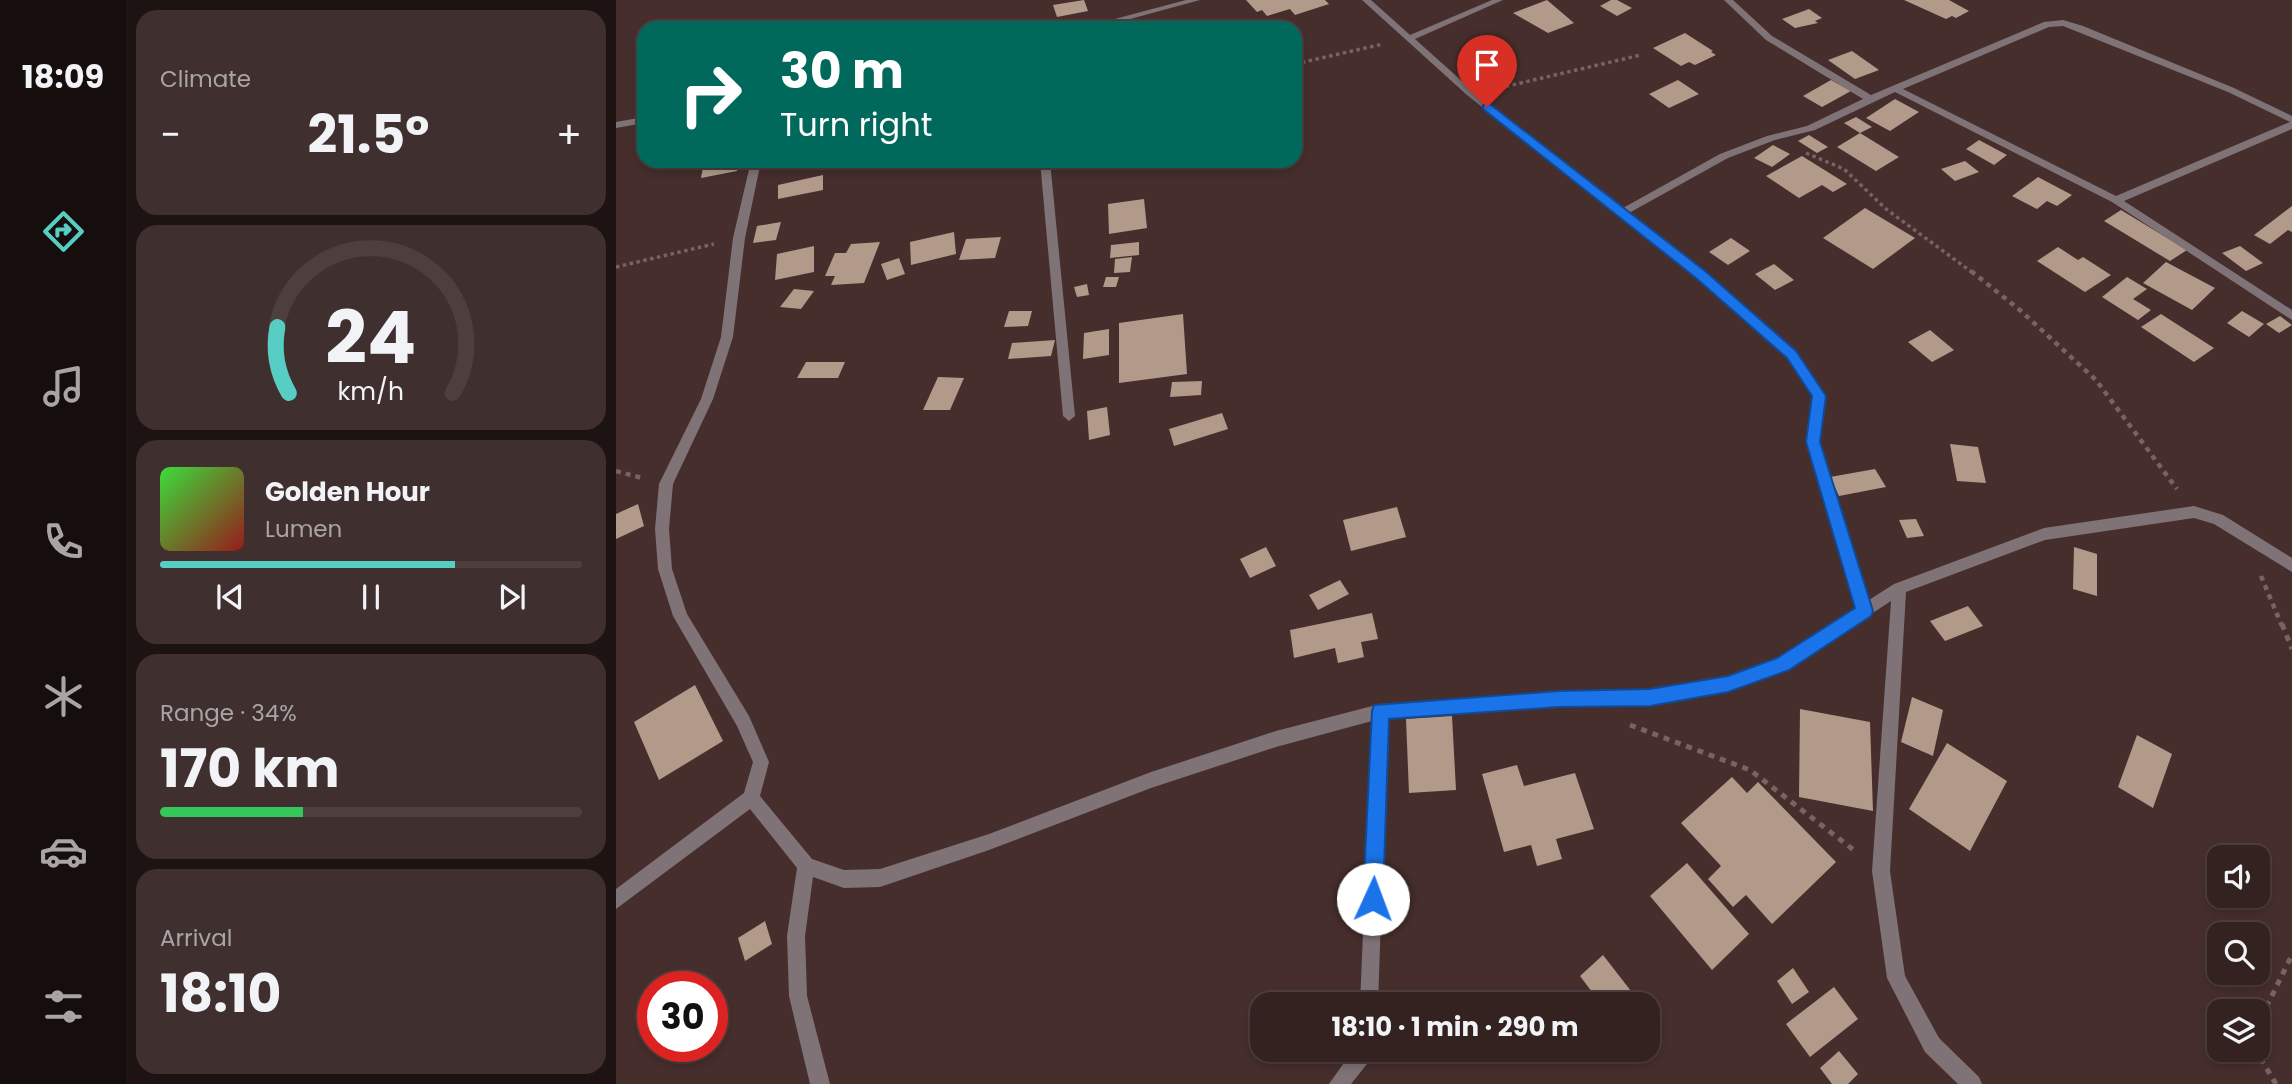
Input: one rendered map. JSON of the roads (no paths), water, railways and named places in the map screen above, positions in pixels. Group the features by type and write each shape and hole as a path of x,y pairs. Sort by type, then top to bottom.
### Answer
{"street":[{"path":"1114,21 1196,0"},
{"path":"1366,0 1470,93 1720,290 1791,355 1819,396 1813,442 1865,611"},
{"path":"1408,39 1499,0"},
{"path":"1728,0 1769,38 1870,99"},
{"path":"1623,212 1724,156 1771,138 1811,128 1870,99 2047,24 2063,23 2207,79 2292,122"},
{"path":"1896,89 2116,200 2292,316"},
{"path":"616,125 637,121"},
{"path":"2116,200 2292,122"},
{"path":"616,901 751,798 761,762 743,721 680,616 665,569 662,528 666,484 707,399 727,337 739,238 754,168"},
{"path":"1046,168 1069,416"},
{"path":"751,798 806,866 844,878 880,878 989,842 1151,780 1276,738 1380,711 1559,699 1650,698 1728,684 1783,664 1899,588 2044,534 2194,512 2218,519 2292,566"},
{"path":"1899,588 1881,871 1896,978 1932,1045 1972,1084"},
{"path":"1369,992 1380,711"},
{"path":"806,866 796,936 798,996 820,1084"},
{"path":"1339,1084 1356,1062"}]}
